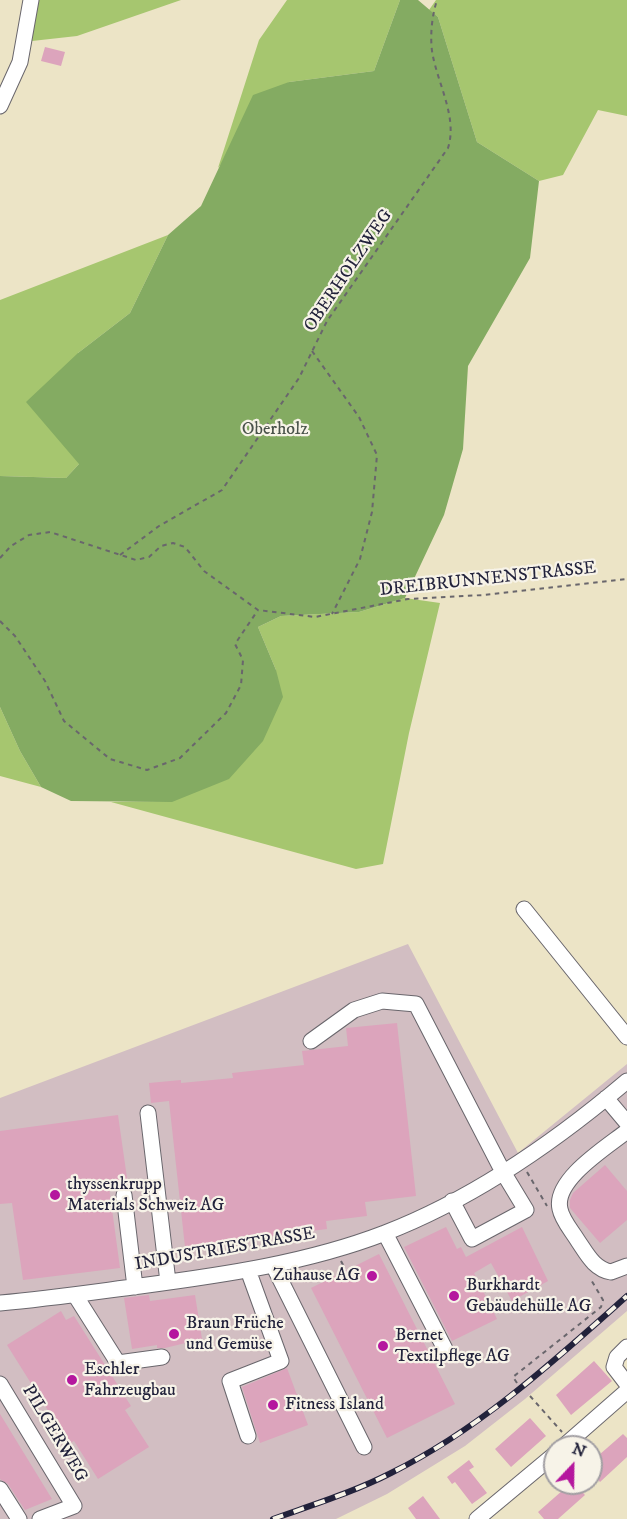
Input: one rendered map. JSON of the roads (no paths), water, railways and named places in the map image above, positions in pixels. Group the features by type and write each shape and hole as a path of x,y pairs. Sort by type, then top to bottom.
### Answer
{"street":[{"path":"0,106 20,62 31,0"},
{"path":"524,909 627,1037"},
{"path":"311,1041 354,1010 382,1001 417,1004 503,1172 526,1210 472,1239 452,1201"},
{"name":"INDUSTRIESTRASSE","path":"0,1303 75,1295 248,1270 385,1233 452,1201 520,1162 627,1081"},
{"path":"606,1098 627,1123"},
{"path":"148,1113 168,1282"},
{"path":"627,1131 570,1178 561,1192 559,1202 562,1217 593,1263 611,1272 627,1266"},
{"path":"124,1195 135,1287"},
{"path":"385,1233 446,1351"},
{"path":"273,1265 364,1447"},
{"path":"248,1270 281,1361 230,1381 248,1437"},
{"path":"75,1295 118,1363 162,1357"},
{"path":"627,1347 614,1363 615,1370 627,1384"},
{"name":"PILGERWEG","path":"0,1384 74,1506 40,1519"},
{"path":"577,1435 627,1391"},
{"path":"477,1519 543,1464"},
{"path":"0,1489 19,1519"}],"railway":[{"path":"273,1519 377,1480 455,1436 515,1392 627,1296"}],"place":[{"name":"thyssenkrupp Materials Schweiz AG","path":"55,1195"},
{"name":"Zuhause AG","path":"372,1276"},
{"name":"Burkhardt Gebäudehülle AG","path":"454,1296"},
{"name":"Braun Früche und Gemüse","path":"174,1334"},
{"name":"Bernet Textilpflege AG","path":"383,1346"},
{"name":"Eschler Fahrzeugbau","path":"72,1380"},
{"name":"Fitness Island","path":"273,1405"}],"park label":[{"name":"Oberholz","path":"275,430"}]}
